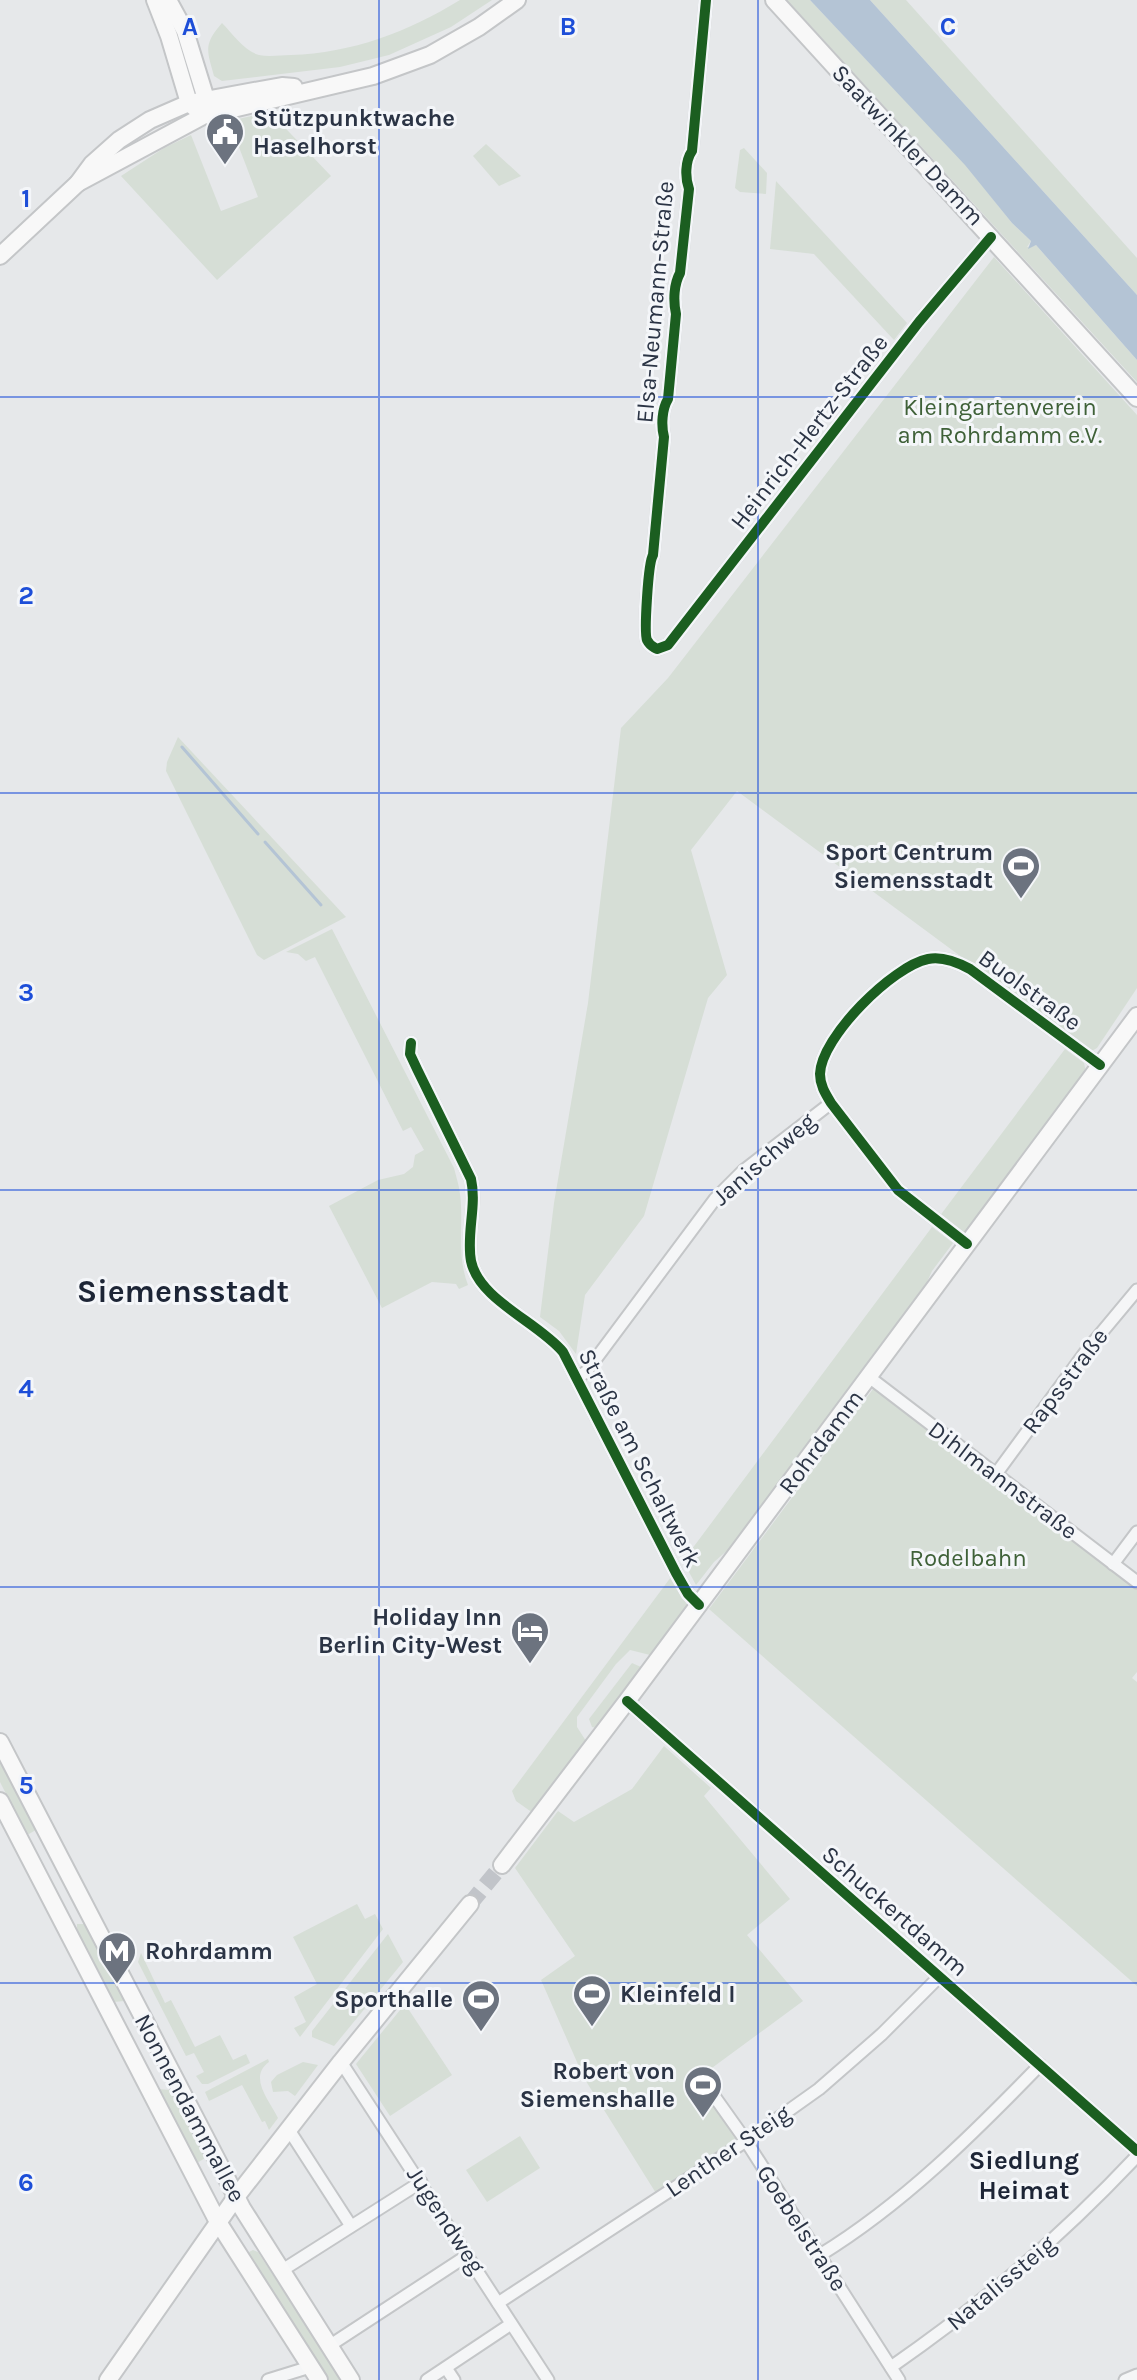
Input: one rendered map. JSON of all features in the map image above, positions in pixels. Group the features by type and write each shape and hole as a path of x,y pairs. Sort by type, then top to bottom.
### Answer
{"main road":[{"path":"155,0 177,61 203,116"},
{"path":"168,0 185,31 197,101"},
{"path":"78,183 203,116 373,76 430,55 479,27 517,0"},
{"name":"Saatwinkler Damm","path":"774,0 1137,398"},
{"path":"0,256 78,183 92,164 119,140 150,120 197,101 282,86 315,89"},
{"name":"Rohrdamm","path":"502,1865 1137,1016"},
{"name":"Nonnendammallee","path":"0,1742 236,2197 351,2380"},
{"name":"Nonnendammallee","path":"0,1801 218,2222 314,2373"},
{"path":"108,2380 236,2197 470,1904"}],"street":[{"name":"Elsa-Neumann-Straße","path":"657,649 645,637 647,587 649,561 653,555 664,437 663,417 668,399 676,314 676,280 680,273 689,189 686,181 688,157 692,151 706,0"},
{"name":"Heinrich-Hertz-Straße","path":"657,649 668,645 919,322 991,237"},
{"name":"Buolstraße","path":"933,958 953,961 970,969 1100,1065"},
{"name":"Janischweg","path":"578,1377 586,1372 680,1243 728,1185 831,1103 822,1089 820,1071 825,1050 836,1033 871,996 898,975 924,959 933,958"},
{"name":"Straße am Schaltwerk","path":"411,1043 410,1054 471,1179 474,1190 470,1258 478,1278 502,1303 556,1344 578,1377 676,1573 688,1594 699,1605"},
{"path":"831,1103 898,1190 967,1244"},
{"name":"Rapsstraße","path":"996,1474 1087,1350 1137,1290"},
{"name":"Dihlmannstraße","path":"869,1377 1137,1582"},
{"path":"1113,1564 1137,1532"},
{"name":"Schuckertdamm","path":"627,1701 1137,2154"},
{"name":"Lenther Steig","path":"498,2303 746,2141 819,2089 939,1977"},
{"name":"Jugendweg","path":"341,2062 548,2380"},
{"path":"820,2255 866,2223 946,2159 1040,2065"},
{"name":"Goebelstraße","path":"702,2079 746,2141 899,2380"},
{"path":"289,2130 351,2226"},
{"name":"Natalissteig","path":"891,2367 991,2295 1062,2232 1137,2154"},
{"path":"281,2271 421,2182"},
{"path":"329,2346 468,2255"},
{"path":"427,2380 511,2324"},
{"path":"446,2368 454,2380"},
{"path":"268,2380 314,2373"},
{"path":"1125,2380 1137,2375"}],"green space":[{"path":"460,0 492,0 451,27 389,55 340,67 222,81 214,76 208,48 222,23 244,46 259,55 314,53 379,39 420,22"},
{"path":"787,0 810,0 965,164 1012,223 1031,241 1027,247 1036,245 1137,360 1137,382"},
{"path":"870,0 906,0 1137,258 1137,295"},
{"path":"270,112 331,176 217,280 121,176 164,148 191,135 221,211 258,197 229,121"},
{"path":"486,144 521,176 499,186 473,156"},
{"path":"744,148 767,173 766,194 740,192 735,188 740,150"},
{"path":"776,181 907,323 894,340 814,254 770,249"},
{"name":"Kleingartenverein am Rohrdamm e.V.","path":"994,257 1137,415 1137,988 1097,1048 1090,1052 737,791 691,850 727,975 708,998 644,1216 585,1295 576,1354 559,1331 540,1317 554,1203 588,1003 621,728 668,678"},
{"path":"178,737 346,917 264,960 257,955 166,771"},
{"path":"332,929 454,1168 460,1194 461,1251 468,1285 459,1289 456,1284 432,1282 382,1308 329,1206 378,1180 404,1174 413,1167 415,1155 424,1150 411,1127 403,1131 315,957 306,961 298,954 286,952"},
{"path":"1065,1049 1084,1063 1086,1072 967,1231 962,1233 939,1217"},
{"path":"932,1227 953,1243 932,1271 922,1293 730,1548 696,1585 683,1561"},
{"name":"Rodelbahn","path":"876,1385 1137,1587 1137,1672 1132,1678 1137,1682 1137,1986 709,1609"},
{"path":"671,1577 687,1605 650,1655 630,1650 616,1664 577,1717 577,1727 586,1741 533,1813 516,1801 512,1791"},
{"path":"632,1663 641,1667 596,1728 592,1727 589,1719"},
{"path":"664,1746 711,1788 704,1796 790,1899 747,1935 803,2001 701,2076 746,2141 659,2198 584,2078 541,1980 575,1956 515,1868 558,1811 574,1822 632,1789"},
{"path":"0,1761 36,1830 27,1835 0,1782"},
{"path":"357,1904 365,1919 375,1914 383,1929 300,2037 294,2028 306,2022 294,1997 317,1984 293,1937"},
{"path":"77,1924 84,1924 124,2001 114,2002 77,1931"},
{"path":"388,1934 403,1962 334,2046 312,2037 312,2031"},
{"path":"141,1953 165,2003 171,2000 195,2047 220,2035 233,2060 246,2054 250,2063 208,2084 202,2084 196,2076 204,2072 194,2053 186,2056 138,1962"},
{"path":"405,2004 452,2075 390,2116 356,2064"},
{"path":"268,2059 260,2082 278,2118 269,2130 242,2085 209,2101 205,2092"},
{"path":"303,2062 318,2065 295,2096 288,2091 273,2092 271,2082 277,2075"},
{"path":"158,2089 170,2090 205,2158 197,2163"},
{"path":"520,2136 540,2168 487,2202 466,2170"},
{"path":"249,2252 258,2252 341,2380 329,2380 249,2257"}],"water":[{"path":"810,0 870,0 1137,295 1137,360 1036,245 1028,249 1031,241 1012,223 965,165"}],"waterway":[{"path":"182,747 258,834"},
{"path":"265,842 321,905"}],"tunnel":[{"path":"470,1904 502,1865"}],"cycle path":[{"path":"706,0 692,151 686,170 689,189 680,273 676,282 676,314 648,584 646,635 651,646 657,649 668,645 919,322 991,237"},
{"path":"967,1244 898,1190 827,1096 820,1078 823,1059 845,1023 879,989 913,964 933,958 944,959 970,969 1100,1065"},
{"path":"411,1043 410,1054 471,1179 470,1251 476,1275 497,1299 563,1352 676,1573 688,1594 699,1605"},
{"path":"627,1701 1137,2151"}],"place":[{"name":"Stützpunktwache Haselhorst","path":"225,166"},
{"name":"Sport Centrum Siemensstadt","path":"1021,900"},
{"name":"Holiday Inn Berlin City-West","path":"530,1665"},
{"name":"Rohrdamm","path":"117,1985"},
{"name":"Kleinfeld I","path":"592,2028"},
{"name":"Sporthalle","path":"481,2033"},
{"name":"Robert von Siemenshalle","path":"703,2119"}],"district":[{"name":"Siemensstadt","path":"183,1291"},
{"name":"Siedlung Heimat","path":"1024,2175"}]}
